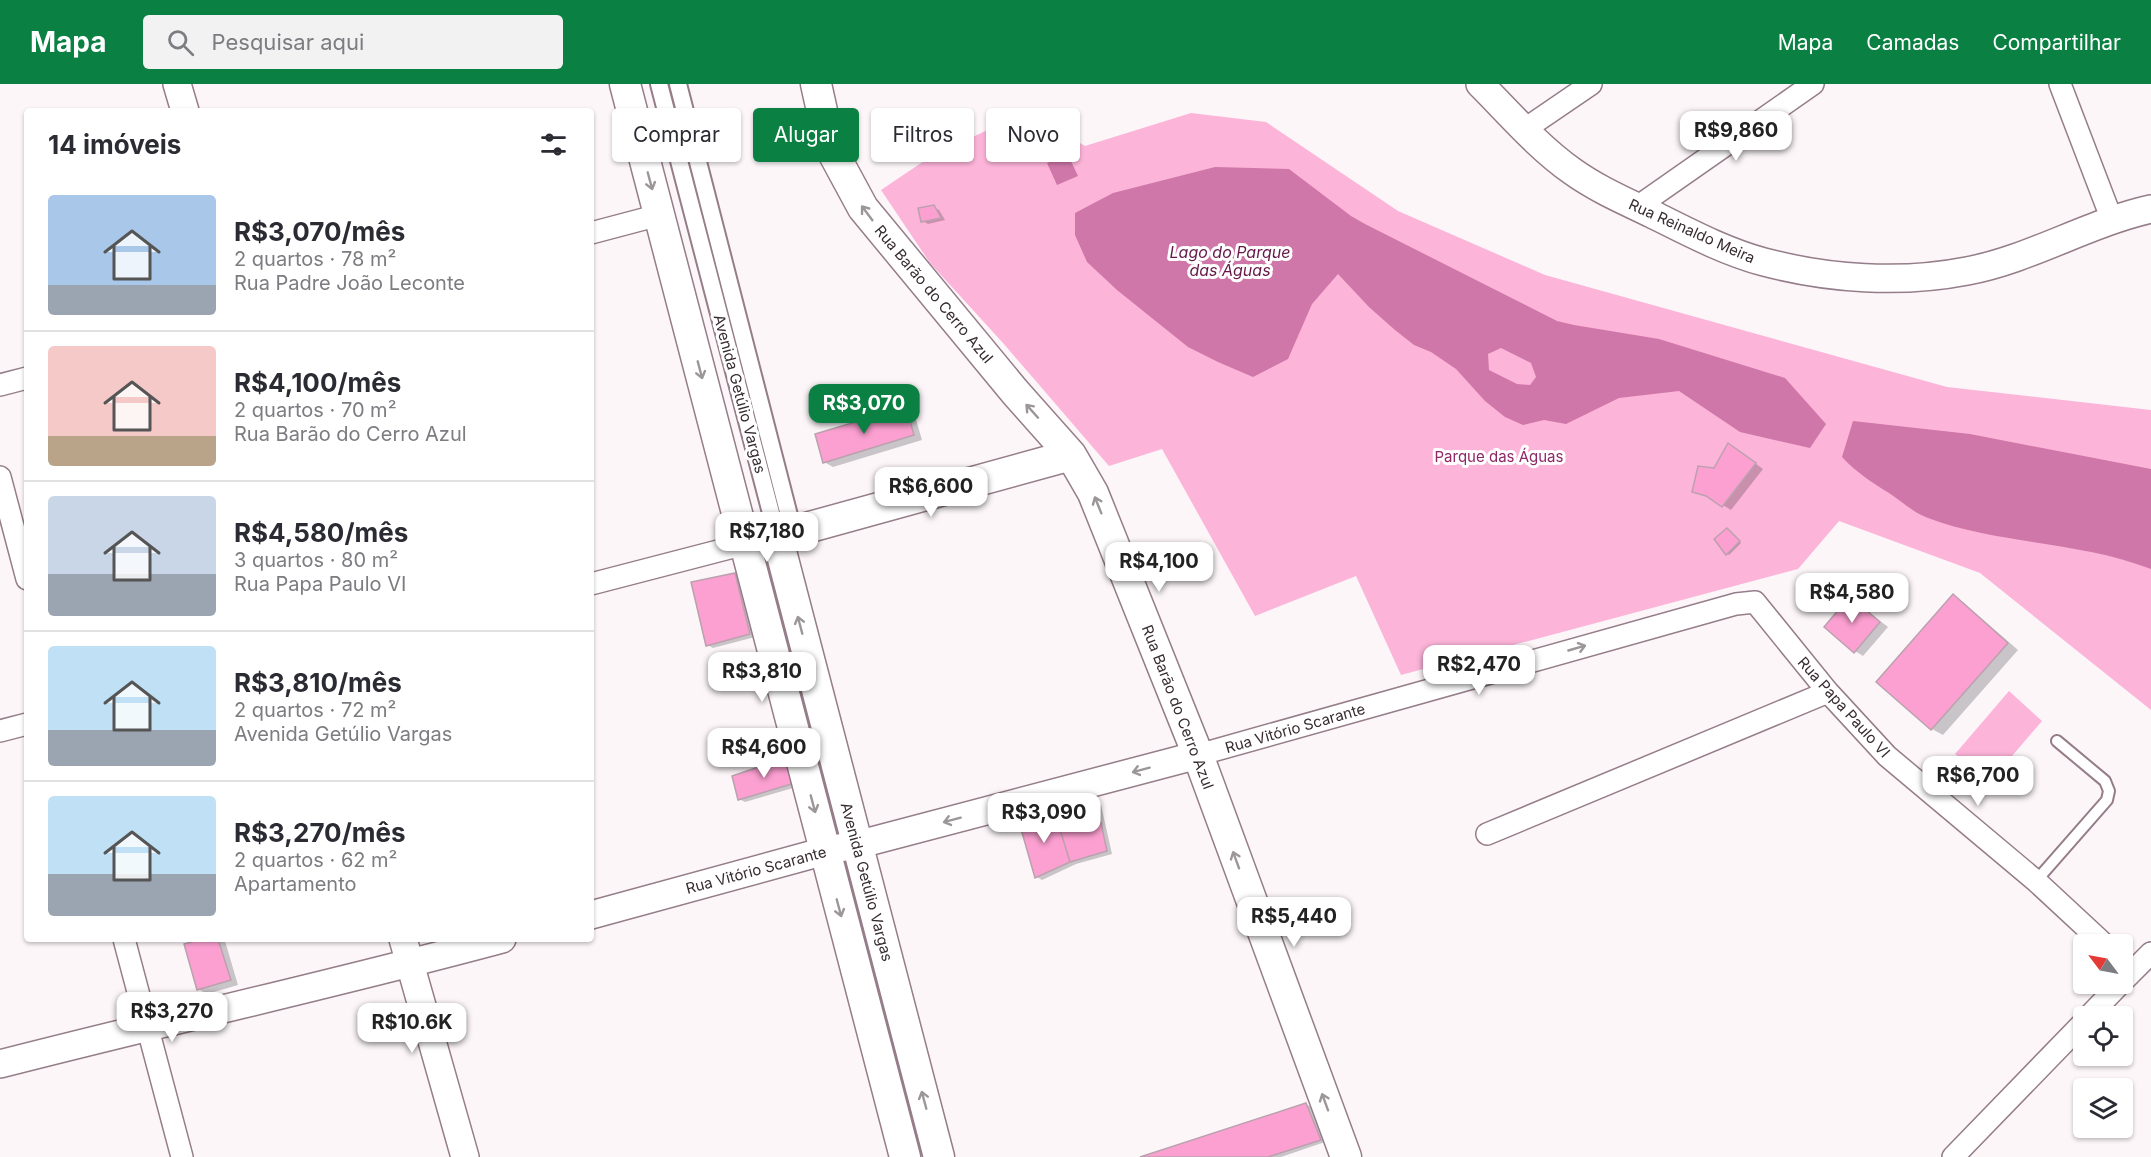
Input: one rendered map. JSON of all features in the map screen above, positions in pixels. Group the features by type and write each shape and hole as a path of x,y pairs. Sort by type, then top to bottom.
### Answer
{"main road":[{"path":"625,84 905,1157"},
{"name":"Rua Barão do Cerro Azul","path":"816,84 830,147 863,208 1015,392 1071,455 1093,493 1197,755 1346,1157"},
{"path":"745,544 1071,455"},
{"name":"Avenida Getúlio Vargas","path":"785,534 857,844 939,1157"}],"street":[{"path":"177,84 184,108"},
{"name":"Avenida Getúlio Vargas","path":"659,84 785,534"},
{"name":"Avenida Getúlio Vargas","path":"678,84 785,534"},
{"name":"Rua Reinaldo Meira","path":"1480,84 1549,153 1601,190 1728,249 1764,262 1804,271 1866,278 1934,276 1968,271 2024,254 2112,220 2151,209"},
{"path":"1525,129 1591,84"},
{"path":"1637,207 1813,84"},
{"path":"2060,84 2112,220"},
{"path":"594,232 659,215"},
{"path":"0,385 24,379"},
{"path":"0,477 24,568"},
{"path":"594,583 745,544"},
{"name":"Rua Vitório Scarante","path":"594,914 825,851 1197,755 1736,604 1755,602"},
{"name":"Rua Papa Paulo VI","path":"1755,602 1828,692 1887,756 2036,881 2093,934"},
{"path":"1487,834 1828,692"},
{"path":"0,730 24,725"},
{"path":"125,942 182,1157"},
{"path":"0,1064 147,1026 406,952 480,942"},
{"path":"406,952 465,1157"},
{"path":"2133,968 2151,953"},
{"path":"2097,1006 2108,994"},
{"path":"1953,1157 2073,1033"}],"lane":[{"path":"2036,881 2107,800 2109,791 2105,781 2057,741"}],"green space":[{"name":"Parque das Águas","path":"1191,113 1266,122 1398,211 1545,275 1947,387 2151,410 2151,710 1980,573 1839,521 1798,569 1401,675 1356,576 1255,616 1162,449 1109,466 1003,343 930,263 881,190 923,162 974,162 974,136 986,131 986,162 1080,162 1080,143 1085,146"},
{"path":"2009,691 2042,721 1989,783 1955,754"}],"water":[{"path":"1071,162 1078,176 1057,185 1047,163"},
{"name":"Lago do Parque das Águas","path":"1215,167 1289,169 1365,224 1557,321 1659,339 1785,378 1826,424 1810,448 1740,432 1679,391 1619,398 1566,424 1544,420 1523,425 1505,417 1485,401 1456,369 1431,352 1414,345 1395,330 1369,307 1338,274 1312,304 1288,359 1253,377 1188,347 1117,290 1087,262 1075,235 1075,213 1113,193","holes":["1501,348 1531,363 1536,377 1530,385 1517,384 1489,370 1488,354"]},
{"path":"1853,421 1970,434 2151,469 2151,569 2096,553 1955,527 1923,516 1864,476 1842,457"}],"building":[{"path":"934,205 941,218 921,222 918,208"},
{"path":"906,407 914,435 823,463 815,434"},
{"path":"1728,443 1756,463 1722,507 1706,496 1692,492 1698,466 1714,468"},
{"path":"1727,528 1740,541 1726,555 1714,539"},
{"path":"735,573 750,634 706,646 691,582"},
{"path":"1953,594 2008,643 1931,730 1876,682"},
{"path":"1850,596 1880,622 1854,653 1824,627"},
{"path":"788,757 795,783 738,800 732,776"},
{"path":"1096,800 1107,851 1070,862 1055,813"},
{"path":"1055,813 1070,862 1035,878 1019,822"},
{"path":"219,942 231,980 197,990 184,944"},
{"path":"1306,1103 1321,1140 1268,1157 1140,1157"}]}
